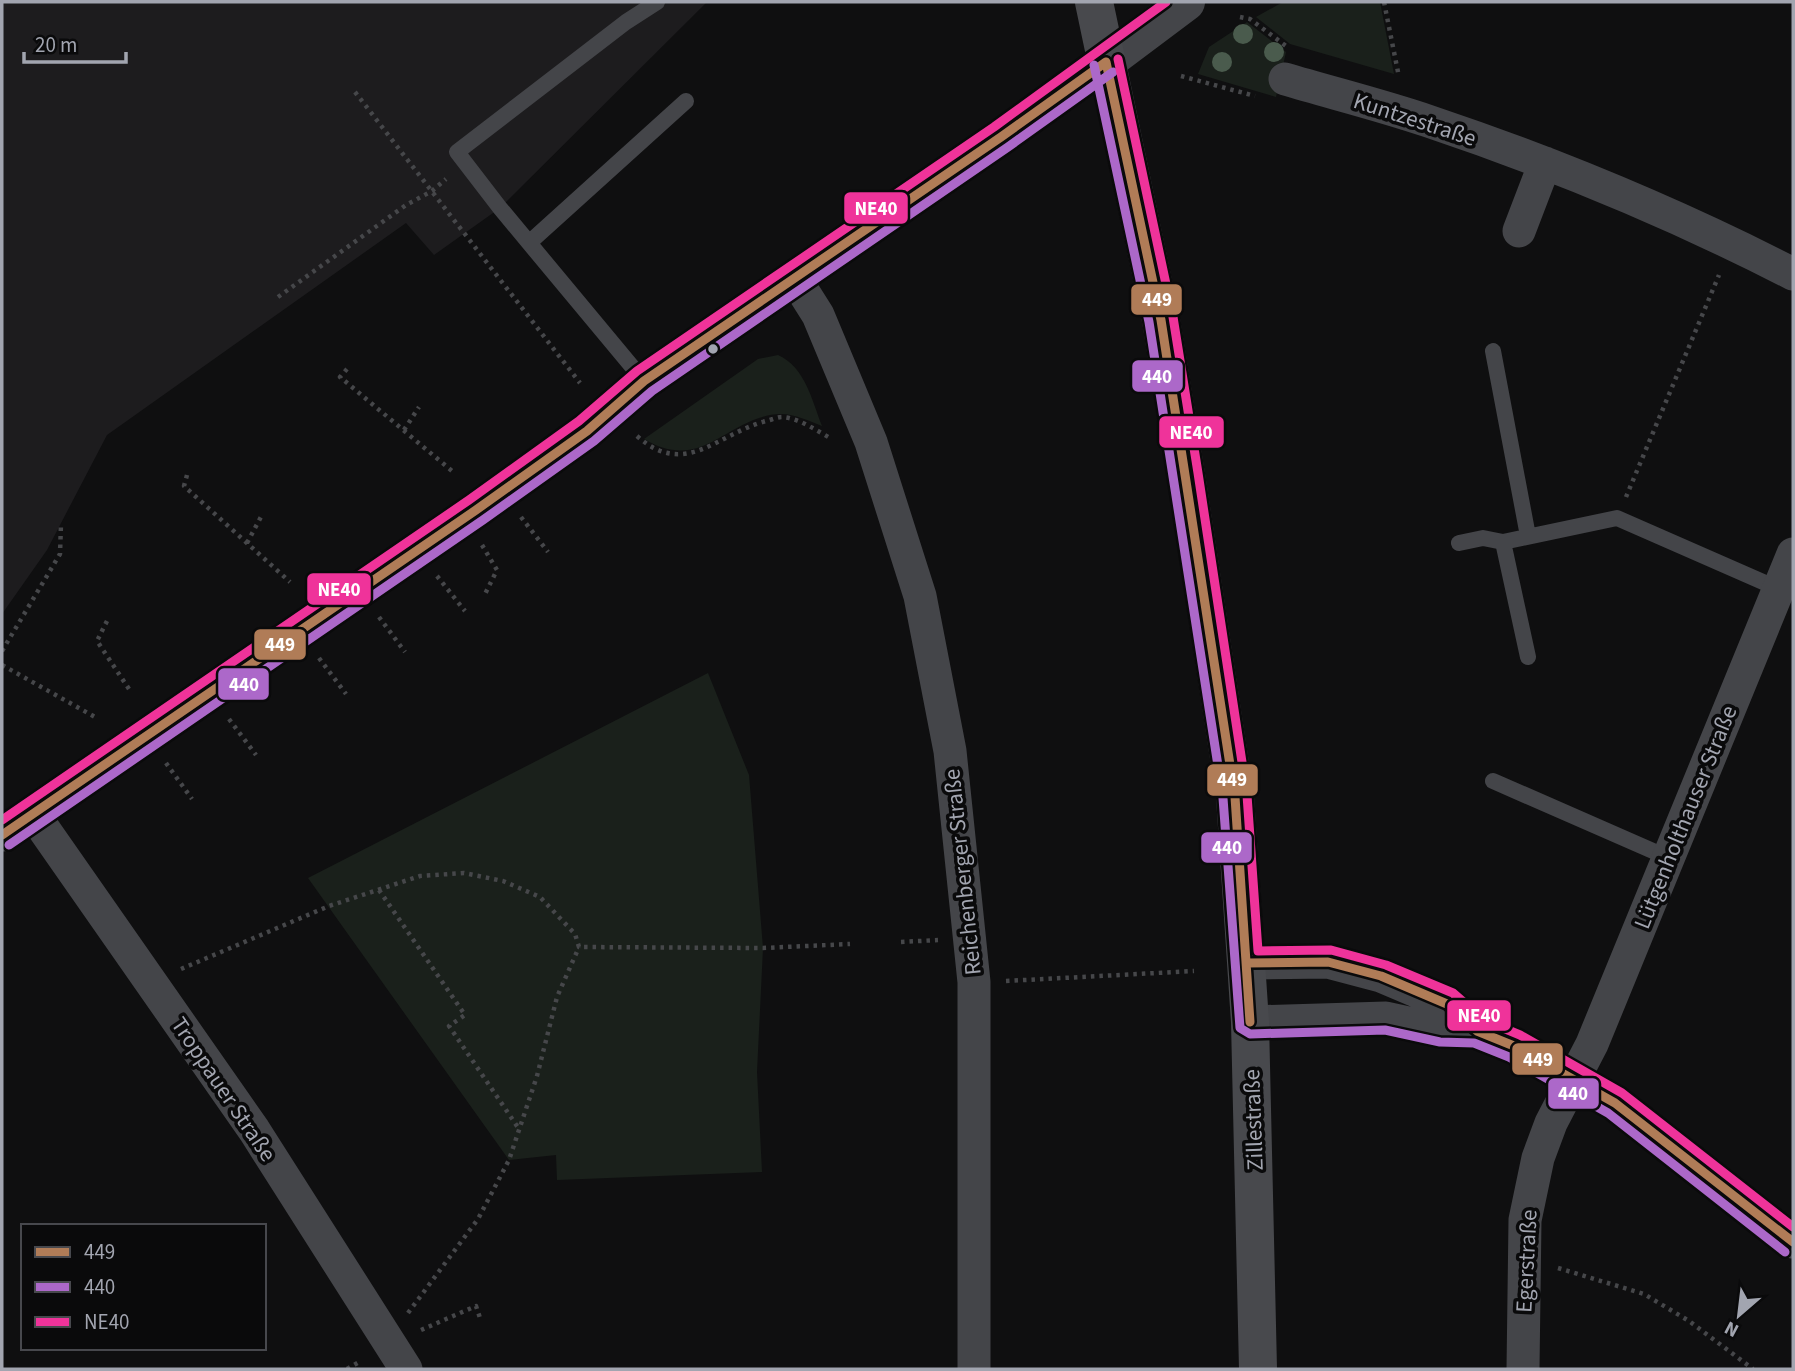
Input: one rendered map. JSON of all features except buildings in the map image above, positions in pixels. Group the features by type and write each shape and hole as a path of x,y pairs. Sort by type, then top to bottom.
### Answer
{"main road":[{"name":"Zillestraße","path":"1094,2 1161,320 1234,797 1250,1022 1258,1369"}],"street":[{"path":"2,835 532,471 587,431 644,381 1001,137 1186,2"},
{"name":"Kuntzestraße","path":"1284,79 1427,121 1545,163 1732,243 1793,274"},
{"path":"1519,231 1545,163"},
{"name":"Reichenberger Straße","path":"794,277 818,315 870,442 920,596 950,751 974,982 974,1369"},
{"name":"Lütgenholthauser Straße","path":"1574,1079 1592,1044 1793,554"},
{"name":"Troppauer Straße","path":"34,815 254,1130 406,1369"},
{"path":"1247,963 1328,962 1381,976 1447,1004 1477,1031 1514,1046 1615,1102 1793,1242"},
{"path":"1250,1022 1386,1018 1441,1030 1477,1031"},
{"name":"Egerstraße","path":"1523,1369 1525,1220 1538,1158 1551,1123 1574,1079"}],"lane":[{"path":"644,381 500,208 457,152 626,22 657,2"},
{"path":"530,242 686,101"},
{"path":"1493,351 1528,536"},
{"path":"1459,542 1483,538 1503,542 1617,518 1779,589"},
{"path":"1503,542 1528,657"},
{"path":"1493,781 1669,858"}],"path":[{"path":"1384,2 1399,81"},
{"path":"1181,76 1278,102 1293,51 1250,19 1240,17"},
{"path":"355,92 580,383"},
{"path":"278,297 406,205 432,191"},
{"path":"1617,518 1720,271"},
{"path":"347,369 340,377 452,471"},
{"path":"404,430 419,407"},
{"path":"637,436 649,447 673,456 701,450 753,425 781,417 803,424 833,439"},
{"path":"187,475 184,486 290,582"},
{"path":"247,543 262,515"},
{"path":"521,517 548,552"},
{"path":"2,651 60,554 61,524"},
{"path":"482,544 497,570 484,596"},
{"path":"436,575 465,611"},
{"path":"377,615 405,652"},
{"path":"107,621 97,641 131,692"},
{"path":"317,656 346,694"},
{"path":"2,665 95,717"},
{"path":"227,716 256,755"},
{"path":"164,760 192,799"},
{"path":"177,970 329,906 420,876 464,873 503,881 540,897 575,934 579,947 557,997 537,1076 509,1160 478,1219 404,1318"},
{"path":"379,890 465,1014 449,1026 519,1129"},
{"path":"901,942 945,940"},
{"path":"579,947 763,948 850,944"},
{"path":"996,981 1194,971"},
{"path":"1556,1267 1644,1294 1689,1321 1753,1369"},
{"path":"416,1332 476,1306 480,1318"}],"shaded area":[{"path":"2,2 707,2 500,208 434,255 406,223 107,435 47,550 2,614"},
{"path":"1283,2 1380,2 1394,74 1290,44 1256,17"},
{"path":"1247,22 1286,52 1276,97 1198,74 1209,47"},
{"path":"778,355 787,360 801,376 822,426 797,416 781,414 762,417 699,447 683,450 665,448 644,439 758,359"},
{"path":"708,673 749,775 763,948 757,1072 762,1172 557,1180 556,1155 509,1160 308,878"}],"transit line":[{"name":"NE40","path":"2,820 469,500 579,421 637,371 994,127 1166,2"},
{"name":"NE40","path":"1118,59 1173,317 1198,473 1247,795 1258,951 1331,950 1386,965 1453,993 1484,1020 1520,1035 1622,1093 1793,1227"},
{"name":"449","path":"1106,62 1161,320 1235,797 1250,1022"},
{"name":"449","path":"2,835 476,510 587,431 644,381 1106,62"},
{"name":"440","path":"1094,65 1149,322 1223,798 1240,1028 1250,1034 1385,1030 1440,1042 1474,1043 1509,1057 1608,1113 1785,1252"},
{"name":"440","path":"9,845 483,520 594,441 652,391 1113,72"},
{"name":"449","path":"1247,963 1328,962 1381,976 1447,1004 1477,1031 1514,1046 1615,1103 1793,1242"}]}
